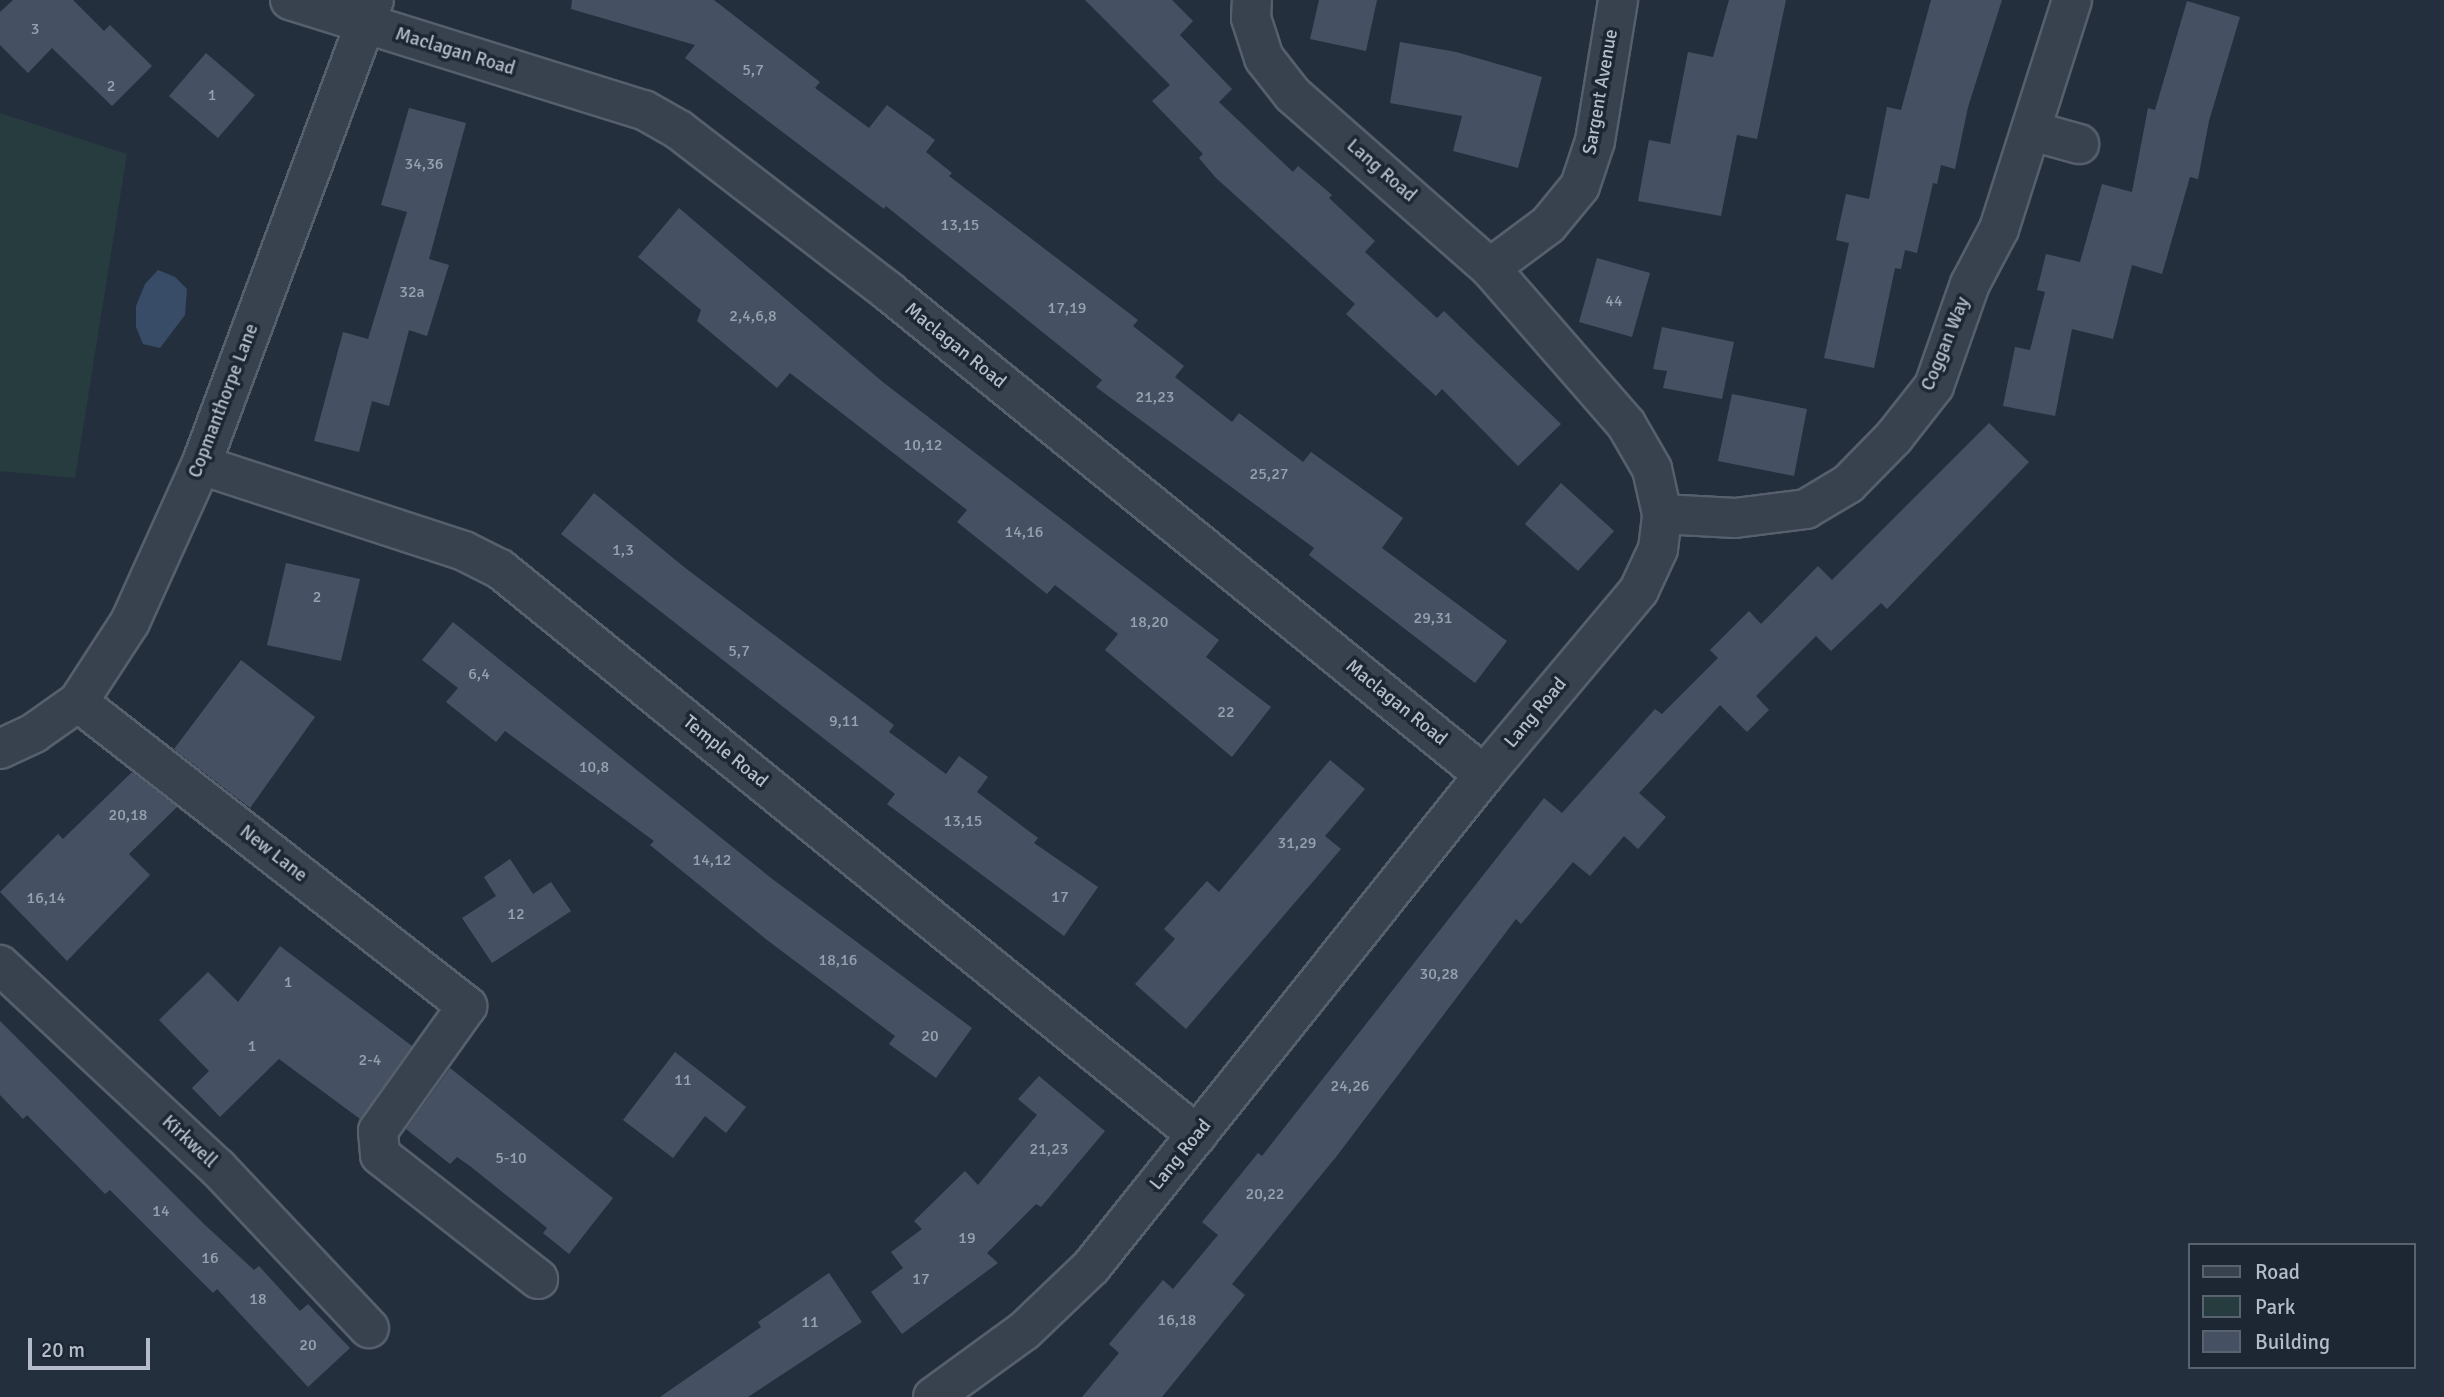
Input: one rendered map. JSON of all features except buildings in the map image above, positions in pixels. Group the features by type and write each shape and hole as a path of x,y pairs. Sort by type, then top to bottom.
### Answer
{"street":[{"name":"Maclagan Road","path":"290,0 370,12 644,110 679,130 898,300 1484,775"},
{"name":"Lang Road","path":"933,1397 1061,1300 1197,1135 1484,775 1639,590 1658,550 1662,514 1652,469 1626,424 1490,268 1293,95 1264,58 1251,18 1252,0"},
{"name":"Sargent Avenue","path":"1490,268 1548,225 1580,186 1595,141 1618,0"},
{"name":"Coggan Way","path":"1662,514 1735,518 1806,509 1848,484 1894,438 1934,386 1970,284 1999,229 2072,0"},
{"name":"Copmanthorpe Lane","path":"0,749 34,733 78,702 130,622 201,465 370,12"},
{"path":"2032,131 2079,144"},
{"name":"Temple Road","path":"201,465 464,551 500,569 1197,1135"},
{"name":"New Lane","path":"78,702 467,1006 378,1131 380,1155 538,1279"},
{"name":"Kirkwell","path":"0,965 218,1168 369,1328"}],"green space":[{"path":"0,113 127,154 75,478 0,471"}],"water":[{"path":"158,270 175,277 187,289 185,315 160,348 143,344 136,327 136,306 145,284"}]}
